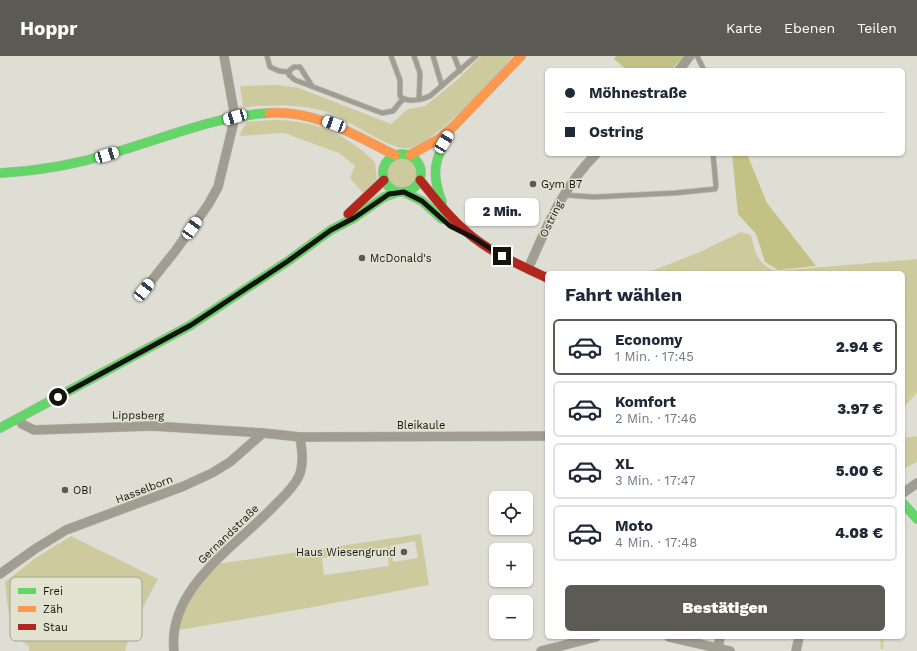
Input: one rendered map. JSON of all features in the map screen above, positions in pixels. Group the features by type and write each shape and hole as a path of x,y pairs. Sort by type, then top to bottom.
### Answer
{"main road":[{"path":"379,160 395,155 410,155 439,139 497,84 521,56"},
{"path":"0,172 60,166 93,159 235,117 278,112 303,115 334,124 352,135 395,155"},
{"path":"446,212 436,184 434,168 439,151 454,126"},
{"path":"352,135 379,160 384,180 390,187 422,201 455,229 474,238 502,256 545,277"},
{"path":"331,230 354,218 384,197 415,187 420,180 421,168 439,139"},
{"path":"410,155 417,160 421,168"},
{"path":"0,428 191,325 288,261 331,230 384,180"},
{"path":"420,180 446,212 474,238"},
{"path":"905,505 917,519"}],"street":[{"path":"144,290 176,250 214,195 222,173 235,117 224,56"},
{"path":"681,68 690,56"},
{"name":"Ostring","path":"528,269 563,194 575,176 594,156"},
{"name":"Lippsberg","path":"19,418 22,424 34,430 152,426 263,433"},
{"path":"263,433 298,437"},
{"name":"Hasselborn","path":"0,574 35,549 66,530 156,497 212,473 230,462 263,433"},
{"name":"Bleikaule","path":"298,437 545,436"},
{"name":"Gernandstraße","path":"174,651 173,640 175,626 182,606 193,586 272,509 296,482 302,462 298,437"},
{"path":"905,491 917,483"},
{"path":"541,651 588,639"},
{"path":"678,639 730,651"},
{"path":"718,648 720,639"},
{"path":"796,651 799,639"}],"lane":[{"path":"267,56 270,67 279,72 289,72 292,68 300,67 312,86"},
{"path":"391,56 400,80 400,96 403,99"},
{"path":"414,56 420,73 419,99"},
{"path":"433,56 442,86"},
{"path":"454,56 460,71"},
{"path":"697,56 703,68"},
{"path":"403,99 419,99 430,96 474,57"},
{"path":"289,72 292,78 382,113 393,111 403,99"},
{"path":"563,194 594,197 675,193 715,189 714,156"}],"shaded area":[{"path":"481,56 513,56 493,79 449,122 421,144 410,148 402,148 382,141 341,118 322,110 300,106 243,107 240,86 277,85 299,88 391,124 408,109 425,106 456,81"},
{"path":"616,56 684,56 673,68 625,68 614,59"},
{"path":"272,120 302,122 328,130 341,136 364,152 375,162 377,180 363,193 350,178 355,166 339,153 284,133 240,136 247,122"},
{"path":"732,156 748,156 767,203 816,266 778,270 765,262 756,234 738,214"},
{"path":"403,158 414,162 418,173 414,184 403,188 392,184 388,173 392,162"},
{"path":"741,232 751,235 758,258 765,265 776,271 651,271 700,252"},
{"path":"917,259 917,390 905,404 905,271 776,271"},
{"path":"917,436 917,462 905,468 905,438"},
{"path":"421,534 429,585 297,610 178,630 187,601 217,564","holes":["415,541 418,558 393,562 390,546","387,547 389,566 324,575 322,558"]},
{"path":"71,536 158,579 142,609 142,577 11,577 34,559"},
{"path":"10,578 10,618 8,609 5,582"},
{"path":"22,641 128,641 125,651 29,651 29,646"}],"waterway":[{"path":"905,404 917,391"},
{"path":"882,639 882,648"}],"traffic: fast":[{"path":"0,173 30,171 73,163 102,156 192,128 230,118 269,113"},
{"path":"442,202 435,175 437,160 449,134"},
{"path":"398,154 406,154 413,157 418,162 421,173 418,184 413,189 406,192 398,192 391,189 386,184 383,177 383,169 386,162 391,157 398,154"},
{"path":"0,428 191,325 288,261 331,230 354,218 384,197 398,192"},
{"path":"404,192 422,201 442,219"},
{"path":"905,505 917,519"}],"traffic: slow":[{"path":"410,155 439,139 454,126 521,56"},
{"path":"269,113 303,115 319,120 350,132 395,155"}],"traffic: jam":[{"path":"348,214 384,180"},
{"path":"420,180 452,218 466,232 500,255 545,277"}],"place":[{"name":"Gym B7","path":"533,184"},
{"name":"McDonald's","path":"362,258"},
{"name":"OBI","path":"65,490"},
{"name":"Haus Wiesengrund","path":"404,552"}],"route":[{"path":"58,397 191,325 288,261 331,230 354,218 389,194 404,192 422,201 450,226 465,235 474,238 502,256"}]}
